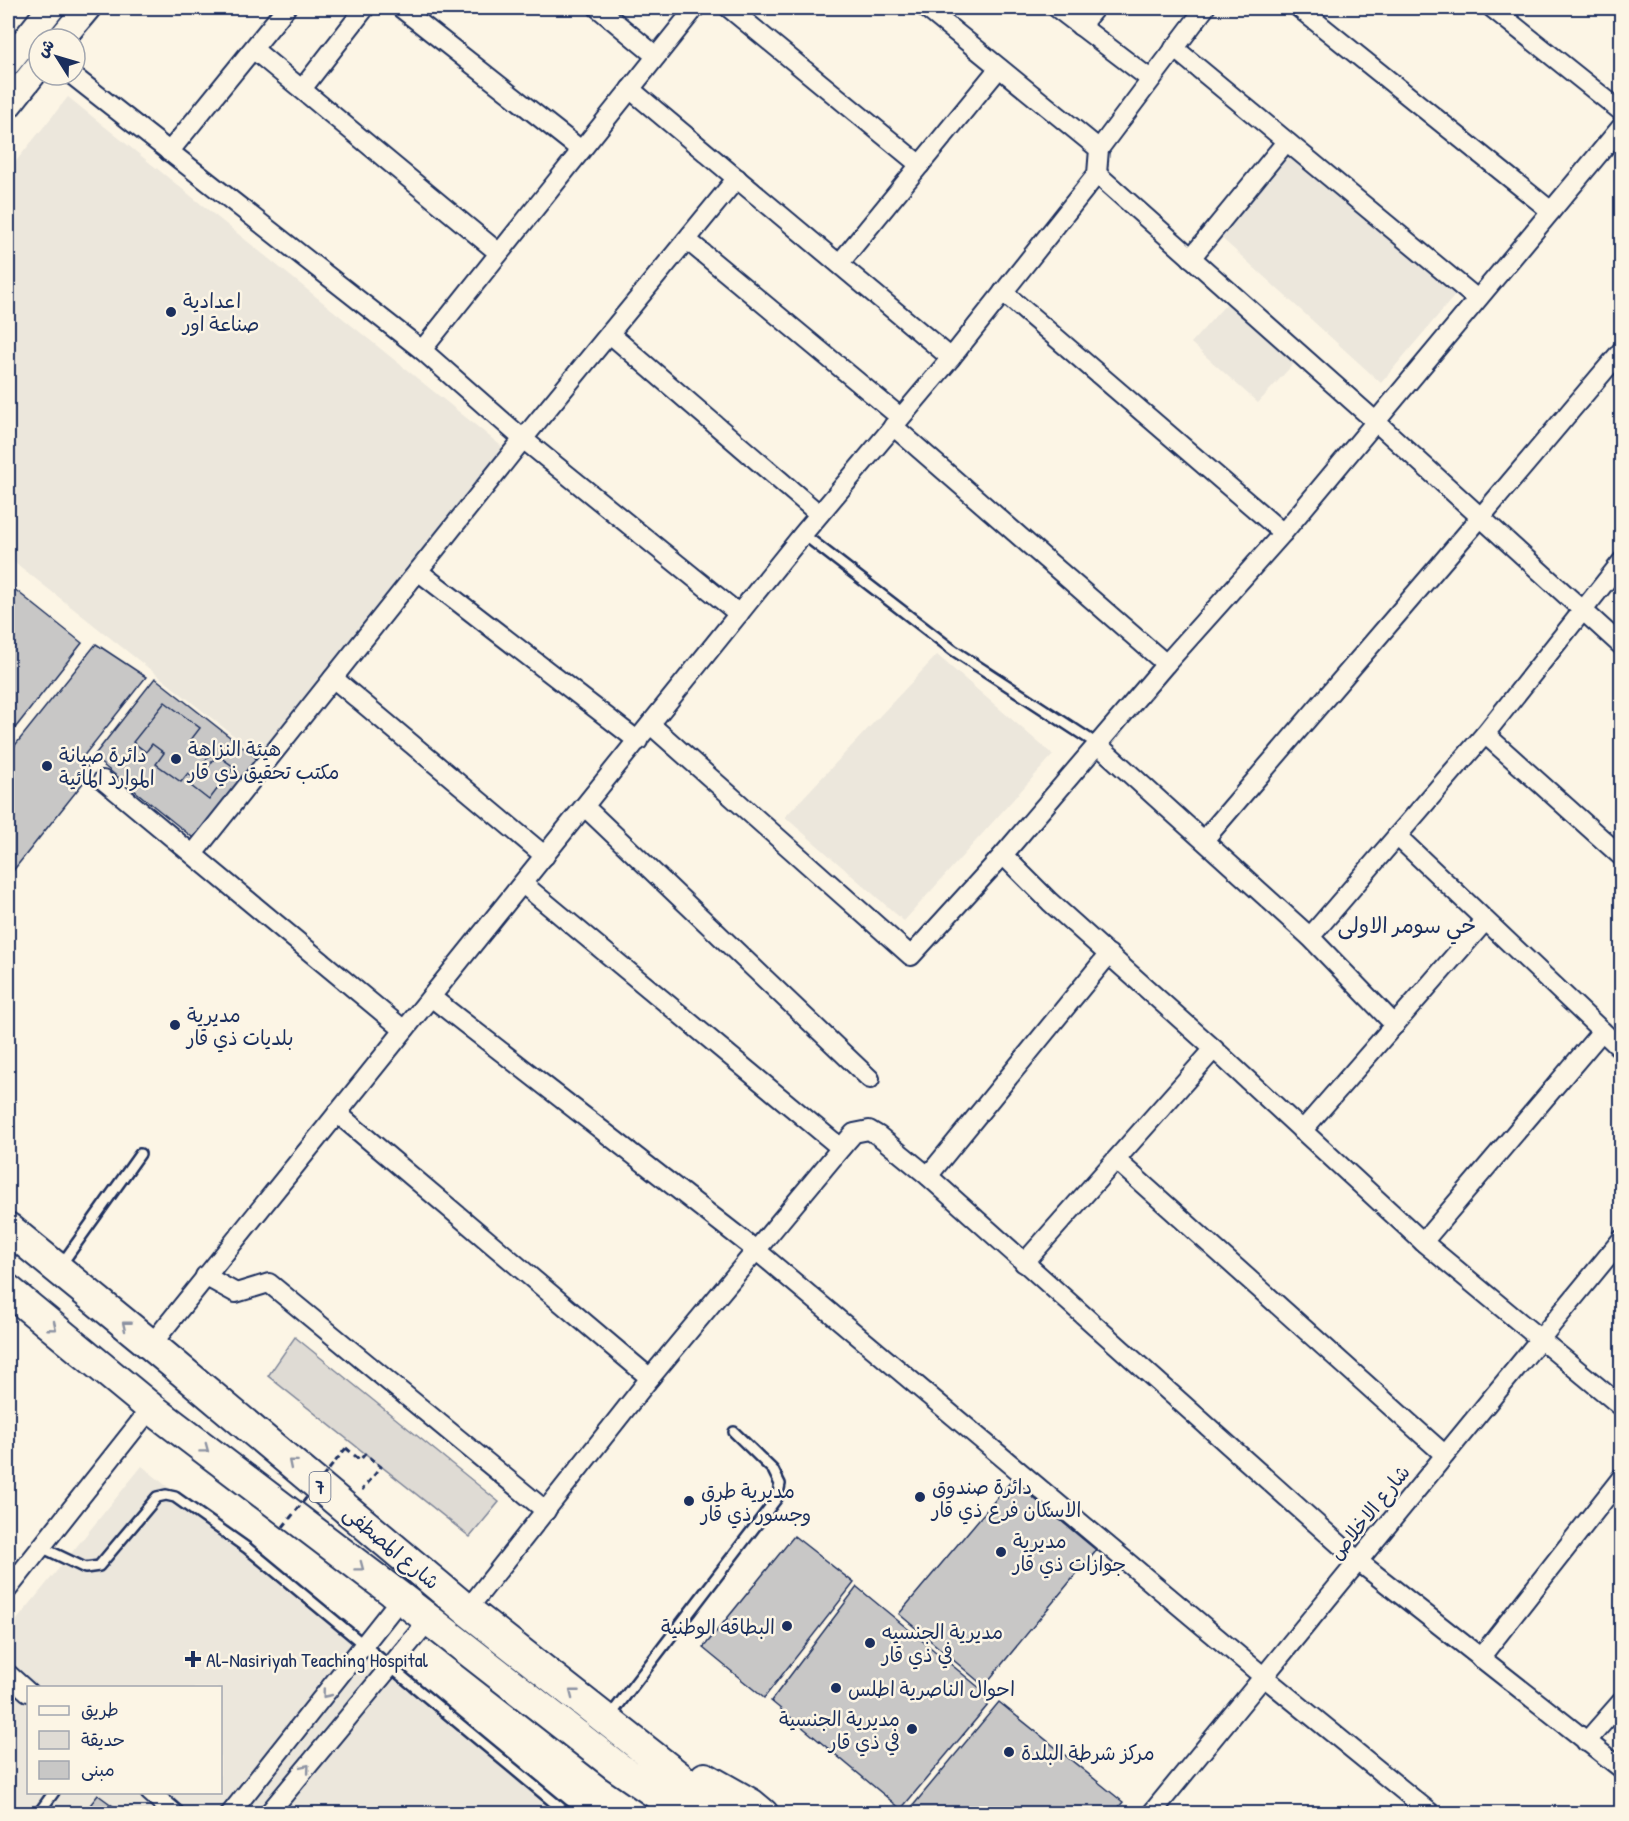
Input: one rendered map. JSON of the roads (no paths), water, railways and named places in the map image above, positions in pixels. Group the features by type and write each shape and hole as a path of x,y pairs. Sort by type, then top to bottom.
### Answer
{"highway":[{"name":"شارع المصطفى","path":"8,1228 467,1610 726,1814"},
{"name":"شارع المصطفى","path":"8,1290 152,1408 616,1766 686,1814"},
{"path":"636,1742 716,1783 763,1814"},
{"path":"616,1766 644,1796 657,1814"}],"main road":[{"path":"8,62 51,8"},
{"path":"71,27 87,8"},
{"path":"8,105 27,81"}],"street":[{"path":"169,152 286,8"},
{"path":"302,89 365,8"},
{"path":"401,8 581,150"},
{"path":"598,8 656,56"},
{"path":"422,350 695,8"},
{"path":"729,8 920,165"},
{"path":"926,8 1099,149"},
{"path":"1057,8 1150,79"},
{"path":"1080,26 1095,8"},
{"path":"151,1345 819,514 951,358 1097,174 1099,149 1205,8"},
{"path":"1299,8 1551,211"},
{"path":"1492,8 1622,112"},
{"path":"1174,48 1477,299"},
{"path":"253,49 499,253"},
{"path":"839,264 999,68"},
{"path":"87,87 422,350 523,439 739,614"},
{"path":"630,89 951,358"},
{"path":"651,725 911,956 1003,855 1166,664 1283,533 1622,126"},
{"path":"1191,258 1286,142"},
{"path":"1097,174 1375,421 1622,646"},
{"path":"193,854 523,439 737,178"},
{"path":"687,240 897,422 1166,664"},
{"path":"1003,292 1283,533"},
{"path":"610,334 819,514"},
{"path":"1204,840 1622,350"},
{"path":"1310,938 1485,734 1622,561"},
{"path":"418,570 638,741"},
{"path":"333,678 545,856"},
{"path":"1485,734 1622,857"},
{"path":"1097,744 1310,938 1395,1024"},
{"path":"103,780 404,1030"},
{"path":"585,807 870,1079"},
{"path":"1397,836 1622,1050"},
{"path":"1003,855 1050,902 1214,1049 1423,1242 1622,1407"},
{"path":"523,884 841,1148"},
{"path":"1302,1131 1485,921"},
{"path":"928,1176 1109,954"},
{"path":"431,997 757,1251 1264,1677 1432,1814"},
{"path":"1423,1242 1602,1031"},
{"path":"1024,1263 1214,1049"},
{"path":"337,1113 650,1378"},
{"path":"467,1610 650,1378 841,1148 854,1133 869,1130 928,1176 1358,1561 1622,1769"},
{"path":"1116,1160 1445,1455"},
{"name":"شارع الاخلاص","path":"1151,1814 1541,1338 1615,1260 1622,1239"},
{"path":"205,1276 236,1293 269,1283 546,1511"},
{"path":"8,1589 152,1408"},
{"path":"1480,1658 1622,1477"},
{"path":"230,1814 401,1598"},
{"path":"268,1814 428,1621"},
{"path":"8,1674 27,1691"},
{"path":"1587,1742 1622,1701"},
{"path":"152,1794 175,1814"}],"lane":[{"path":"803,534 953,650 1097,744"},
{"path":"57,1269 140,1154"},
{"path":"606,1720 777,1498 780,1484 773,1470 734,1432"},
{"path":"41,1547 85,1568 99,1566 157,1497 166,1495 175,1497 247,1548 568,1814"},
{"path":"38,1814 53,1794"}],"place":[{"name":"اعدادية صناعة اور","path":"171,312"},
{"name":"هيئة النزاهة مكتب تحقيق ذي قار","path":"176,759"},
{"name":"دائرة صيانة الموارد المائية","path":"47,766"},
{"name":"مديرية بلديات ذي قار","path":"175,1025"},
{"name":"دائرة صندوق الاسكان فرع ذي قار","path":"920,1497"},
{"name":"مديرية طرق وجسور ذي قار","path":"689,1501"},
{"name":"مديرية جوازات ذي قار","path":"1001,1552"},
{"name":"البطاقه الوطنية","path":"787,1626"},
{"name":"مديرية الجنسيه في ذي قار","path":"870,1643"},
{"name":"Al-Nasiriyah Teaching Hospital","path":"193,1659"},
{"name":"احوال الناصرية اطلس","path":"836,1688"},
{"name":"مديرية الجنسية في ذي قار","path":"912,1729"},
{"name":"مركز شرطة البلدة","path":"1009,1752"}],"district":[{"name":"حي سومر الاولى","path":"1407,925"}]}
